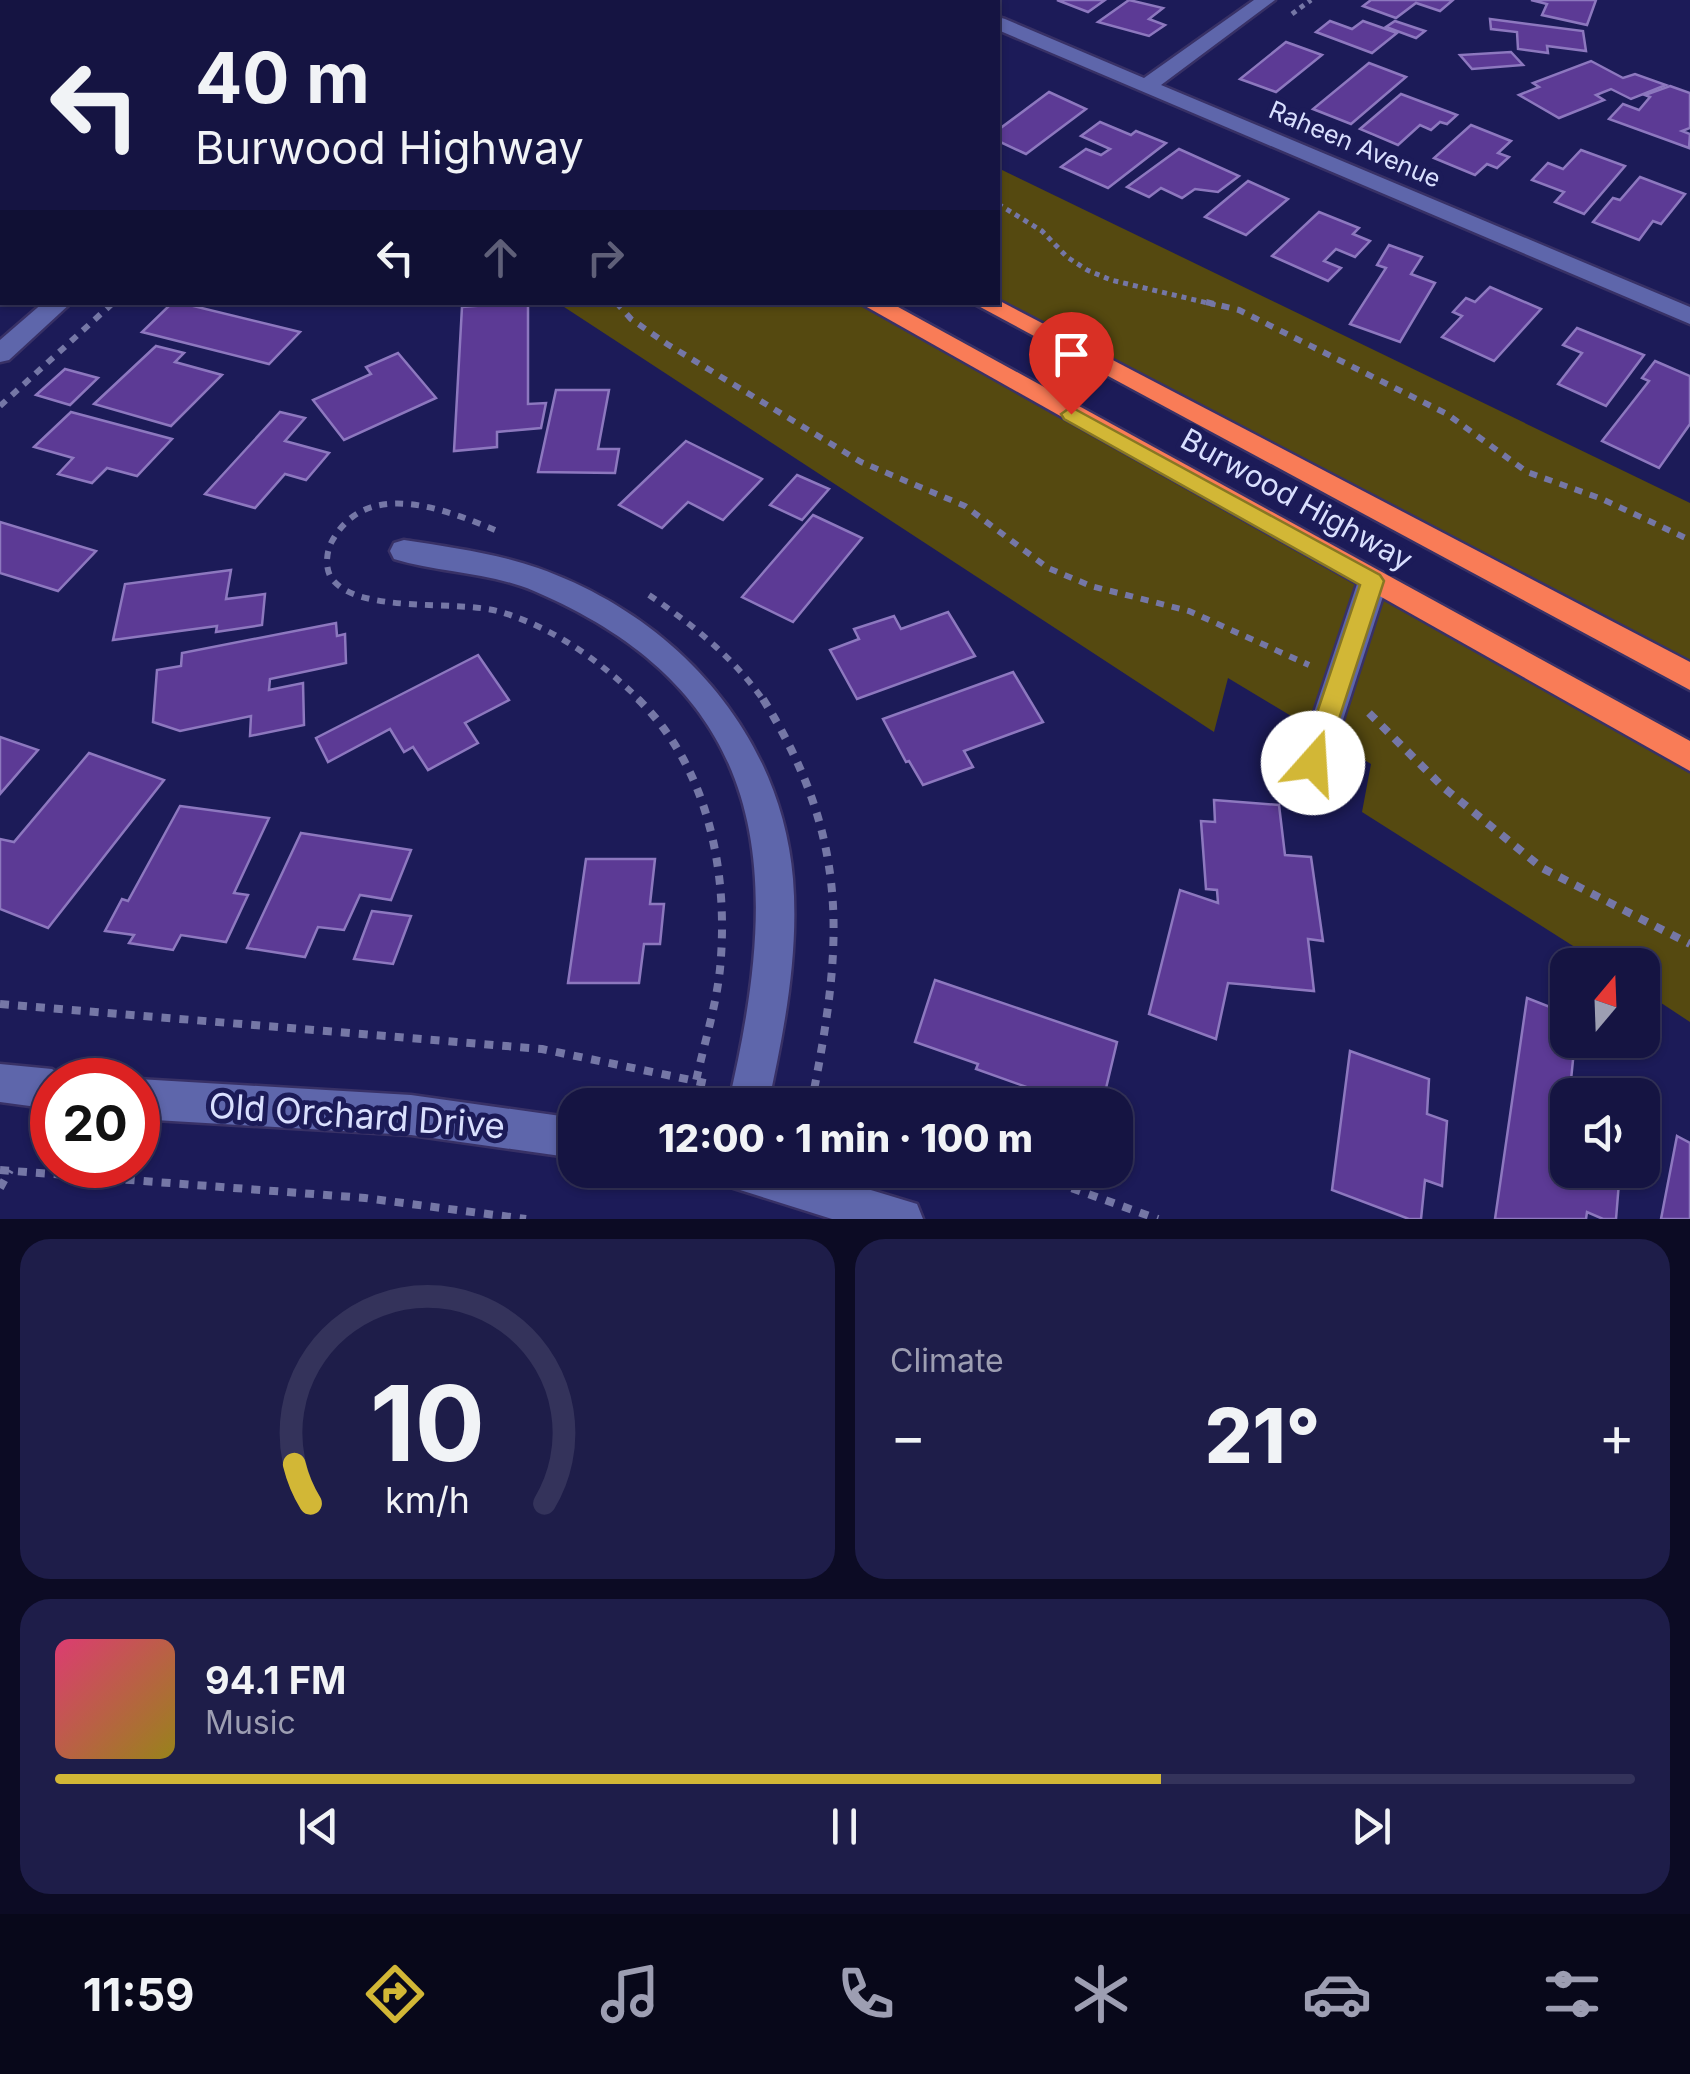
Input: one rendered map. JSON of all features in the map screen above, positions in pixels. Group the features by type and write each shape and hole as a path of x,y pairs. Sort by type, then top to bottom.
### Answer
{"highway":[{"name":"Burwood Highway","path":"875,305 1690,757"},
{"name":"Burwood Highway","path":"989,305 1690,677"}],"street":[{"path":"1147,86 1266,0"},
{"name":"Raheen Avenue","path":"1000,23 1690,316"},
{"path":"0,354 57,305"},
{"path":"404,550 485,564 543,582 589,604 641,639 681,673 722,718 746,758 763,804 776,904 775,960 764,1039 752,1088"},
{"path":"1313,763 1372,581"},
{"path":"0,1083 30,1086"},
{"name":"Old Orchard Drive","path":"160,1100 411,1115 558,1136"},
{"path":"796,1188 902,1219"}],"path":[{"path":"1000,205 1042,231 1067,257 1087,270 1111,280 1239,310 1448,414 1527,472 1602,499 1690,540"},
{"path":"0,406 111,305"},
{"path":"619,305 667,344 861,462 966,506 1048,568 1091,586 1189,611 1307,663 1340,685 1443,787 1542,868 1690,944"},
{"path":"513,537 445,510 389,502 351,518 328,549 324,569 330,582 348,593 373,600 478,606 544,629 609,670 662,724 704,800 723,884 720,971 696,1081"},
{"path":"637,589 699,629 769,702 817,811 825,840 836,935 827,1024 814,1088"},
{"path":"0,1004 542,1049 716,1086"},
{"path":"0,1188 5,1170 346,1196 526,1219"},
{"path":"1071,1188 1158,1219"}],"shaded area":[{"path":"1000,169 1690,503 1690,667 1000,303"},
{"path":"561,305 874,305 1690,757 1690,1022 1660,1002 1660,948 1576,948 1362,812 1371,764 1228,678 1214,732"}],"building":[{"path":"1057,0 1105,0 1088,12"},
{"path":"1129,0 1163,8 1149,19 1165,25 1149,36 1098,22"},
{"path":"1371,0 1453,0 1440,11 1416,3 1396,18 1363,6"},
{"path":"1531,0 1596,0 1587,25 1542,15 1547,4"},
{"path":"1490,19 1583,31 1586,51 1547,46 1548,53 1518,49 1517,32 1491,29"},
{"path":"1330,21 1352,29 1363,21 1397,33 1372,53 1316,32"},
{"path":"1395,21 1425,31 1416,38 1386,27"},
{"path":"1286,42 1322,55 1276,92 1240,79"},
{"path":"1511,52 1523,65 1472,69 1460,55"},
{"path":"1591,61 1623,78 1635,74 1666,85 1631,99 1611,89 1596,95 1604,100 1559,118 1519,95 1539,87 1533,83"},
{"path":"1369,63 1406,77 1351,124 1313,109"},
{"path":"1670,86 1690,93 1690,128 1682,131 1690,134 1689,148 1609,119 1623,104 1639,110 1650,97 1645,95"},
{"path":"1049,92 1086,109 1026,154 1000,142 1000,129"},
{"path":"1401,94 1457,115 1431,130 1420,125 1398,145 1360,129"},
{"path":"1100,122 1166,143 1108,188 1061,167 1086,149 1101,155 1110,149 1081,136"},
{"path":"1471,125 1511,141 1498,153 1509,157 1497,168 1487,164 1475,175 1434,158"},
{"path":"1179,149 1239,176 1218,192 1195,189 1182,198 1161,188 1149,197 1127,187"},
{"path":"1581,150 1625,166 1584,214 1555,202 1564,192 1532,180 1548,163 1563,169"},
{"path":"1640,177 1685,194 1661,224 1653,221 1639,240 1593,222 1613,198 1620,200"},
{"path":"1248,181 1288,199 1246,235 1205,217"},
{"path":"1319,212 1359,228 1353,234 1370,241 1355,257 1336,249 1324,261 1341,268 1328,281 1272,256"},
{"path":"1389,245 1422,257 1411,274 1435,283 1400,342 1350,324 1386,268 1377,265"},
{"path":"1490,287 1541,309 1494,361 1442,337 1462,316 1453,312 1466,298 1475,302"},
{"path":"170,305 189,305 300,332 269,364 142,332"},
{"path":"528,305 528,404 546,403 541,428 497,432 497,447 454,451 462,307"},
{"path":"1577,328 1644,355 1606,406 1558,384 1582,353 1563,345"},
{"path":"156,346 184,353 175,362 222,375 171,426 94,404"},
{"path":"398,353 436,398 344,440 313,400 371,374 366,367"},
{"path":"1655,361 1690,376 1690,424 1659,468 1602,441 1649,381 1642,378"},
{"path":"65,369 98,378 70,405 36,395"},
{"path":"556,390 609,390 598,449 619,449 615,473 538,472"},
{"path":"71,412 172,439 137,476 107,468 92,483 58,474 73,458 34,447"},
{"path":"280,412 305,418 285,441 329,453 306,480 285,474 255,508 205,494"},
{"path":"686,441 762,479 723,520 688,502 662,528 619,505"},
{"path":"797,475 829,489 802,520 770,505"},
{"path":"813,515 862,538 793,622 742,597"},
{"path":"0,522 96,551 58,591 0,573"},
{"path":"231,570 226,599 265,594 262,625 216,632 217,626 113,640 125,584"},
{"path":"948,612 975,656 857,699 830,650 859,639 854,629 894,616 901,629"},
{"path":"336,623 337,636 345,634 346,663 270,679 269,690 303,683 304,725 250,736 251,716 180,731 153,722 157,670 181,666 182,653"},
{"path":"478,655 509,700 465,723 478,743 428,770 413,747 404,752 390,729 328,762 316,738"},
{"path":"1013,672 1043,722 964,751 973,767 923,785 883,719"},
{"path":"0,737 38,750 0,794"},
{"path":"89,753 164,780 48,928 0,909 0,839 14,842"},
{"path":"1214,800 1279,805 1285,855 1311,857 1323,941 1308,939 1314,991 1228,983 1216,1039 1149,1014 1180,890 1218,903 1217,890 1206,889 1201,821 1215,822"},
{"path":"180,806 269,818 234,893 248,895 226,942 181,935 173,950 129,943 134,935 105,931 122,899 128,901"},
{"path":"301,833 411,850 391,900 360,895 344,930 318,927 305,957 247,948"},
{"path":"586,859 655,859 650,904 664,904 660,944 644,944 639,983 568,983"},
{"path":"372,911 411,916 393,964 354,959"},
{"path":"935,980 1117,1042 1106,1088 1029,1088 976,1069 978,1064 915,1042"},
{"path":"1527,998 1550,1007 1550,1058 1573,1058 1571,1078 1550,1078 1550,1188 1619,1188 1616,1219 1603,1219 1587,1212 1586,1219 1495,1219"},
{"path":"1350,1051 1429,1079 1427,1114 1447,1121 1442,1186 1425,1180 1421,1219 1409,1219 1332,1190"},
{"path":"1677,1136 1690,1143 1690,1219 1661,1219"}],"route":[{"path":"1071,414 1372,581 1313,763"}]}
